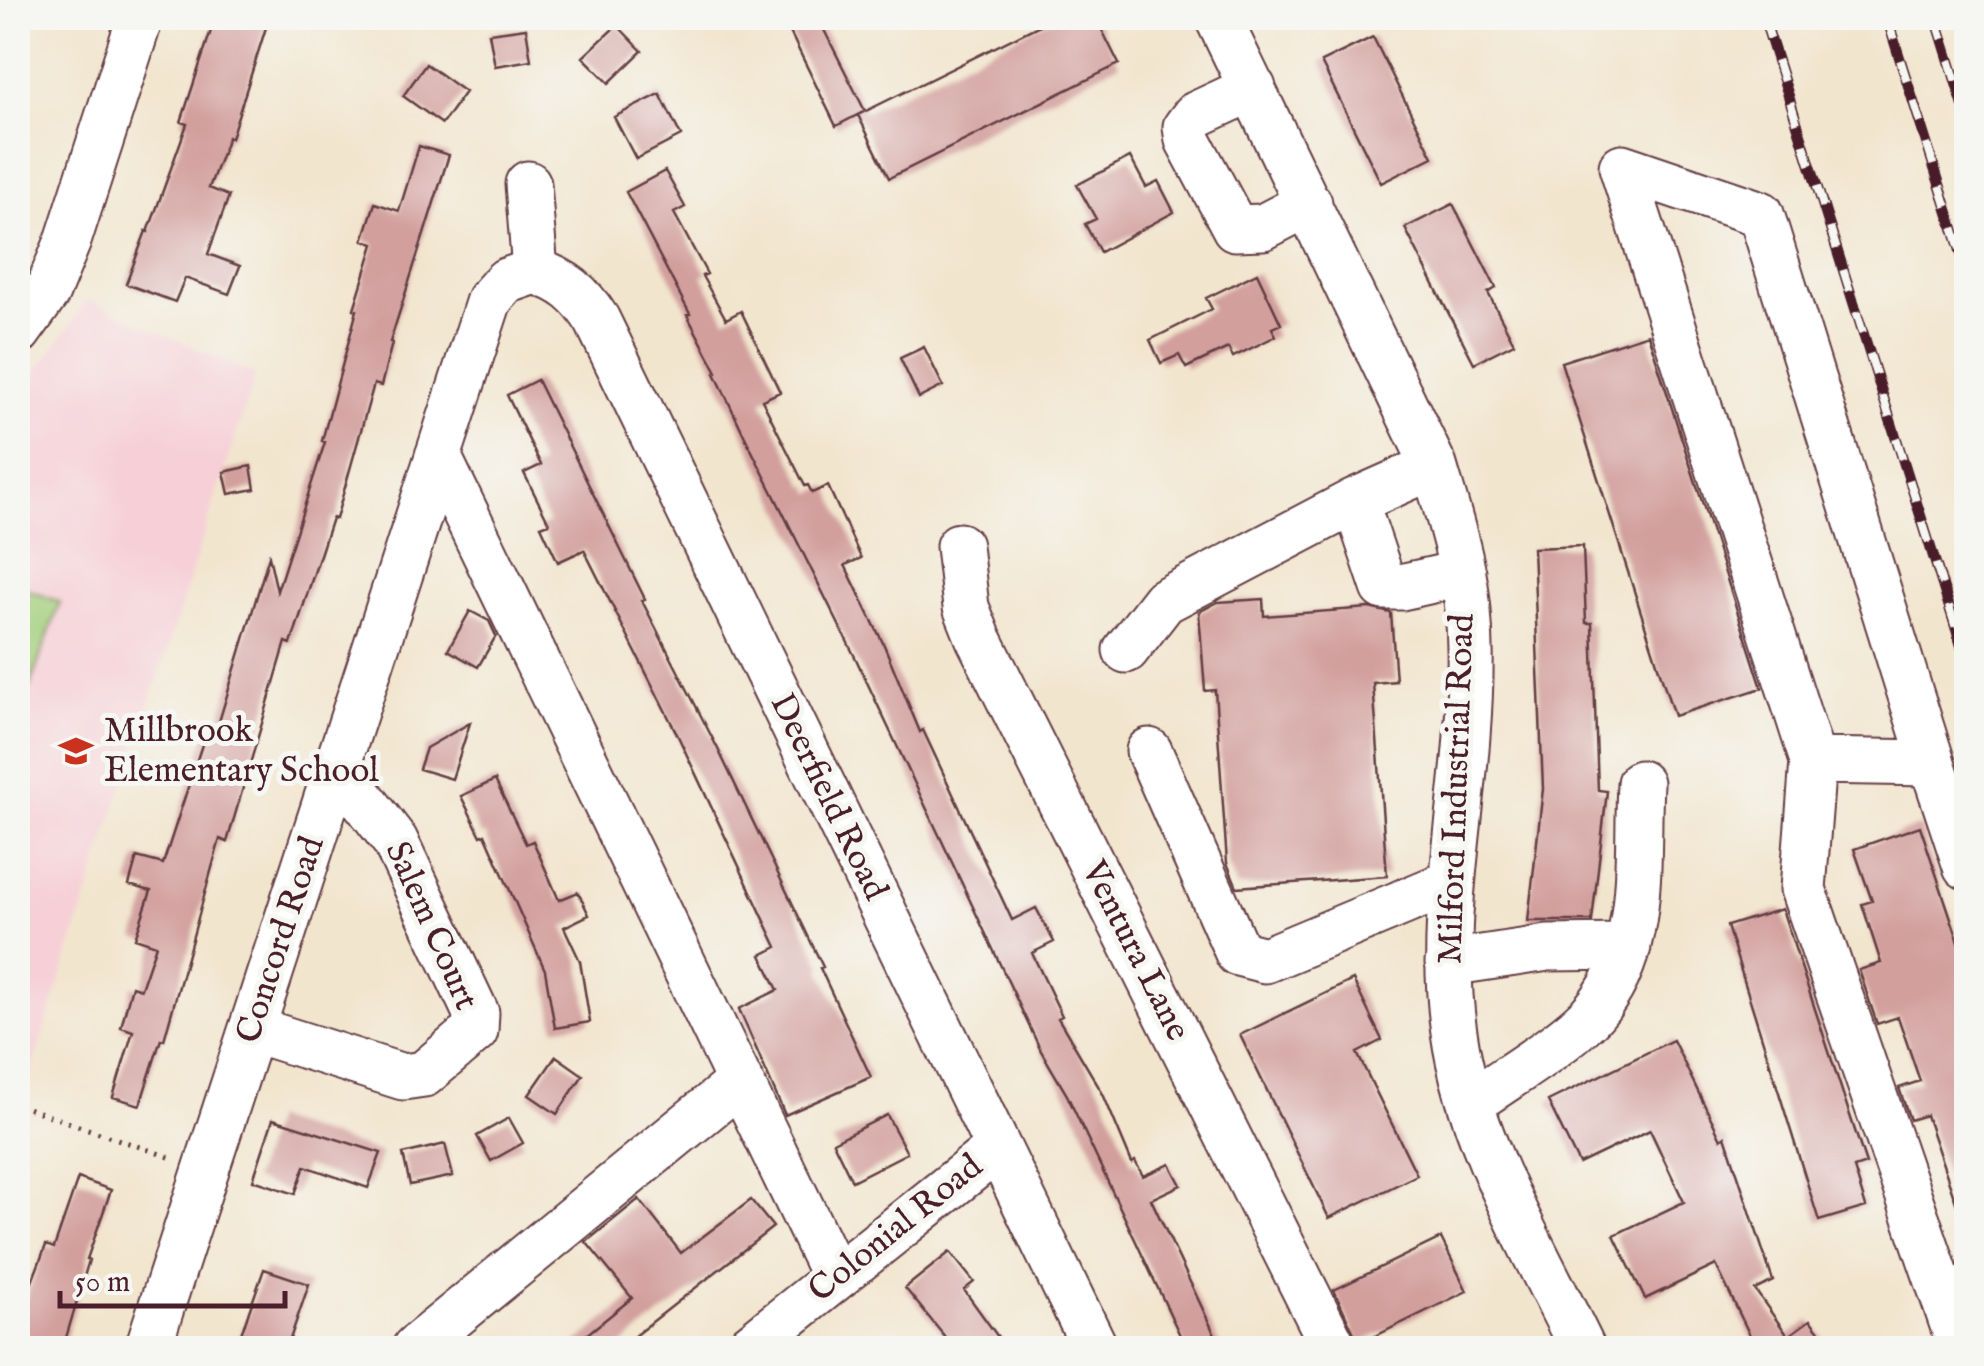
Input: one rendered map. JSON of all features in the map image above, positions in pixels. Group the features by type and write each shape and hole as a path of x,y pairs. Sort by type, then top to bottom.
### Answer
{"street":[{"path":"18,332 48,292 68,241 140,18"},
{"name":"Milford Industrial Road","path":"1218,18 1434,466 1463,573 1470,648 1448,963 1454,1033 1471,1102 1493,1162 1582,1348"},
{"path":"1252,88 1195,115 1186,127 1188,140 1236,228 1263,227 1308,203"},
{"path":"1961,1348 1803,889 1812,760 1622,167 1761,214 1966,866"},
{"path":"528,184 535,271"},
{"name":"Concord Road","path":"148,1348 490,300 506,281 535,271"},
{"name":"Deerfield Road","path":"535,271 564,280 584,299 597,320 1095,1348"},
{"path":"438,456 835,1278"},
{"path":"1126,650 1164,601 1355,501 1434,466"},
{"path":"1355,501 1384,587 1463,573"},
{"name":"Ventura Lane","path":"959,546 966,606 978,636 1334,1348"},
{"path":"1149,751 1238,953 1264,960 1452,882"},
{"path":"1812,760 1932,764"},
{"name":"Salem Court","path":"252,1029 403,1077 424,1074 475,1031 476,1013 395,841 362,798 333,781"},
{"path":"1471,1102 1586,1020 1610,993 1634,927 1640,783"},
{"path":"1448,963 1548,948 1628,947"},
{"path":"415,1348 740,1082"},
{"name":"Colonial Road","path":"771,1342 835,1278 998,1148"}],"path":[{"path":"18,1105 184,1162"}],"shaded area":[{"name":"Millbrook Elementary School","path":"88,300 255,375 18,1111 18,391 35,374"}],"green space":[{"path":"18,586 60,602 18,719"}],"building":[{"path":"215,18 269,18 231,138 228,137 209,188 229,196 208,254 240,266 229,294 185,278 175,302 126,284 187,124 181,122"},
{"path":"818,18 865,111 836,126 790,32"},
{"path":"1054,18 1096,18 1119,64 889,178 858,115"},
{"path":"617,25 642,51 609,83 583,57"},
{"path":"526,28 531,60 495,66 489,33"},
{"path":"1373,37 1433,157 1381,183 1321,62"},
{"path":"426,64 465,92 442,124 403,96"},
{"path":"660,94 681,136 636,159 614,117"},
{"path":"419,146 449,155 390,342 381,386 374,384 336,519 332,518 291,644 286,642 227,842 220,839 164,1040 161,1039 140,1105 113,1097 133,1031 121,1027 132,986 141,989 156,945 135,938 151,891 129,885 137,857 163,864 209,723 218,725 269,556 277,591 325,442 322,441 357,310 354,309 374,244 363,240 375,203 399,211"},
{"path":"1130,157 1146,187 1158,181 1174,212 1100,252 1085,224 1096,219 1077,185"},
{"path":"665,171 685,207 674,213 707,274 702,276 726,319 741,311 780,392 762,400 805,486 812,493 828,486 861,558 845,565 920,732 923,730 1012,920 1036,908 1054,942 1032,953 1062,1016 1058,1018 1103,1094 1132,1163 1135,1161 1143,1176 1170,1164 1181,1185 1151,1199 1221,1348 1186,1348 856,659 745,437 687,315 690,314 626,192"},
{"path":"1453,204 1496,288 1488,293 1514,343 1474,363 1405,228"},
{"path":"1257,273 1281,324 1272,328 1276,336 1233,357 1228,348 1186,368 1179,355 1161,363 1150,340 1212,309 1206,298"},
{"path":"1648,334 1762,688 1674,716 1561,362"},
{"path":"924,347 943,386 919,398 900,358"},
{"path":"537,380 823,967 820,968 871,1077 785,1115 739,1009 778,990 761,955 777,947 677,734 584,550 558,562 541,526 549,523 524,473 541,465 507,395"},
{"path":"251,466 255,489 229,494 224,472"},
{"path":"1583,546 1586,623 1592,623 1598,790 1607,791 1592,921 1528,921 1543,789 1533,548"},
{"path":"1263,599 1264,616 1369,608 1391,613 1396,681 1373,683 1387,876 1237,887 1227,863 1215,690 1205,691 1199,612 1218,602"},
{"path":"470,611 489,621 496,636 478,667 448,650"},
{"path":"470,723 452,779 419,769 426,748"},
{"path":"495,780 526,844 533,841 559,900 578,892 589,915 564,927 580,961 590,1022 555,1028 545,970 485,834 481,836 461,796"},
{"path":"1920,826 1966,963 1966,1220 1962,1220 1926,1115 1910,1120 1899,1088 1920,1081 1898,1017 1877,1024 1859,970 1881,963 1862,904 1872,901 1854,849"},
{"path":"1782,909 1866,1164 1854,1168 1866,1207 1819,1221 1727,926"},
{"path":"1353,980 1382,1040 1357,1053 1417,1175 1329,1218 1240,1035"},
{"path":"1673,1040 1721,1139 1725,1136 1773,1281 1755,1290 1788,1336 1810,1320 1832,1348 1756,1348 1716,1265 1645,1299 1614,1235 1684,1202 1650,1130 1579,1164 1548,1101"},
{"path":"556,1056 583,1075 557,1114 529,1095"},
{"path":"887,1115 907,1153 852,1181 833,1142"},
{"path":"509,1118 523,1143 491,1161 477,1136"},
{"path":"273,1119 381,1153 368,1188 305,1166 295,1194 253,1180"},
{"path":"445,1144 453,1176 410,1185 403,1154"},
{"path":"78,1178 111,1190 63,1348 18,1348 22,1308 46,1245 54,1248"},
{"path":"639,1199 681,1253 751,1200 773,1227 619,1348 570,1348 632,1298 586,1242"},
{"path":"1441,1238 1467,1291 1359,1344 1334,1290"},
{"path":"950,1252 974,1282 964,1290 1006,1348 954,1348 905,1288"},
{"path":"264,1269 309,1284 287,1348 236,1348"}],"railway":[{"path":"1764,18 1966,660"},
{"path":"1887,18 1966,268"},
{"path":"1936,18 1966,114"}],"place":[{"name":"Millbrook Elementary School","path":"76,751"}]}
